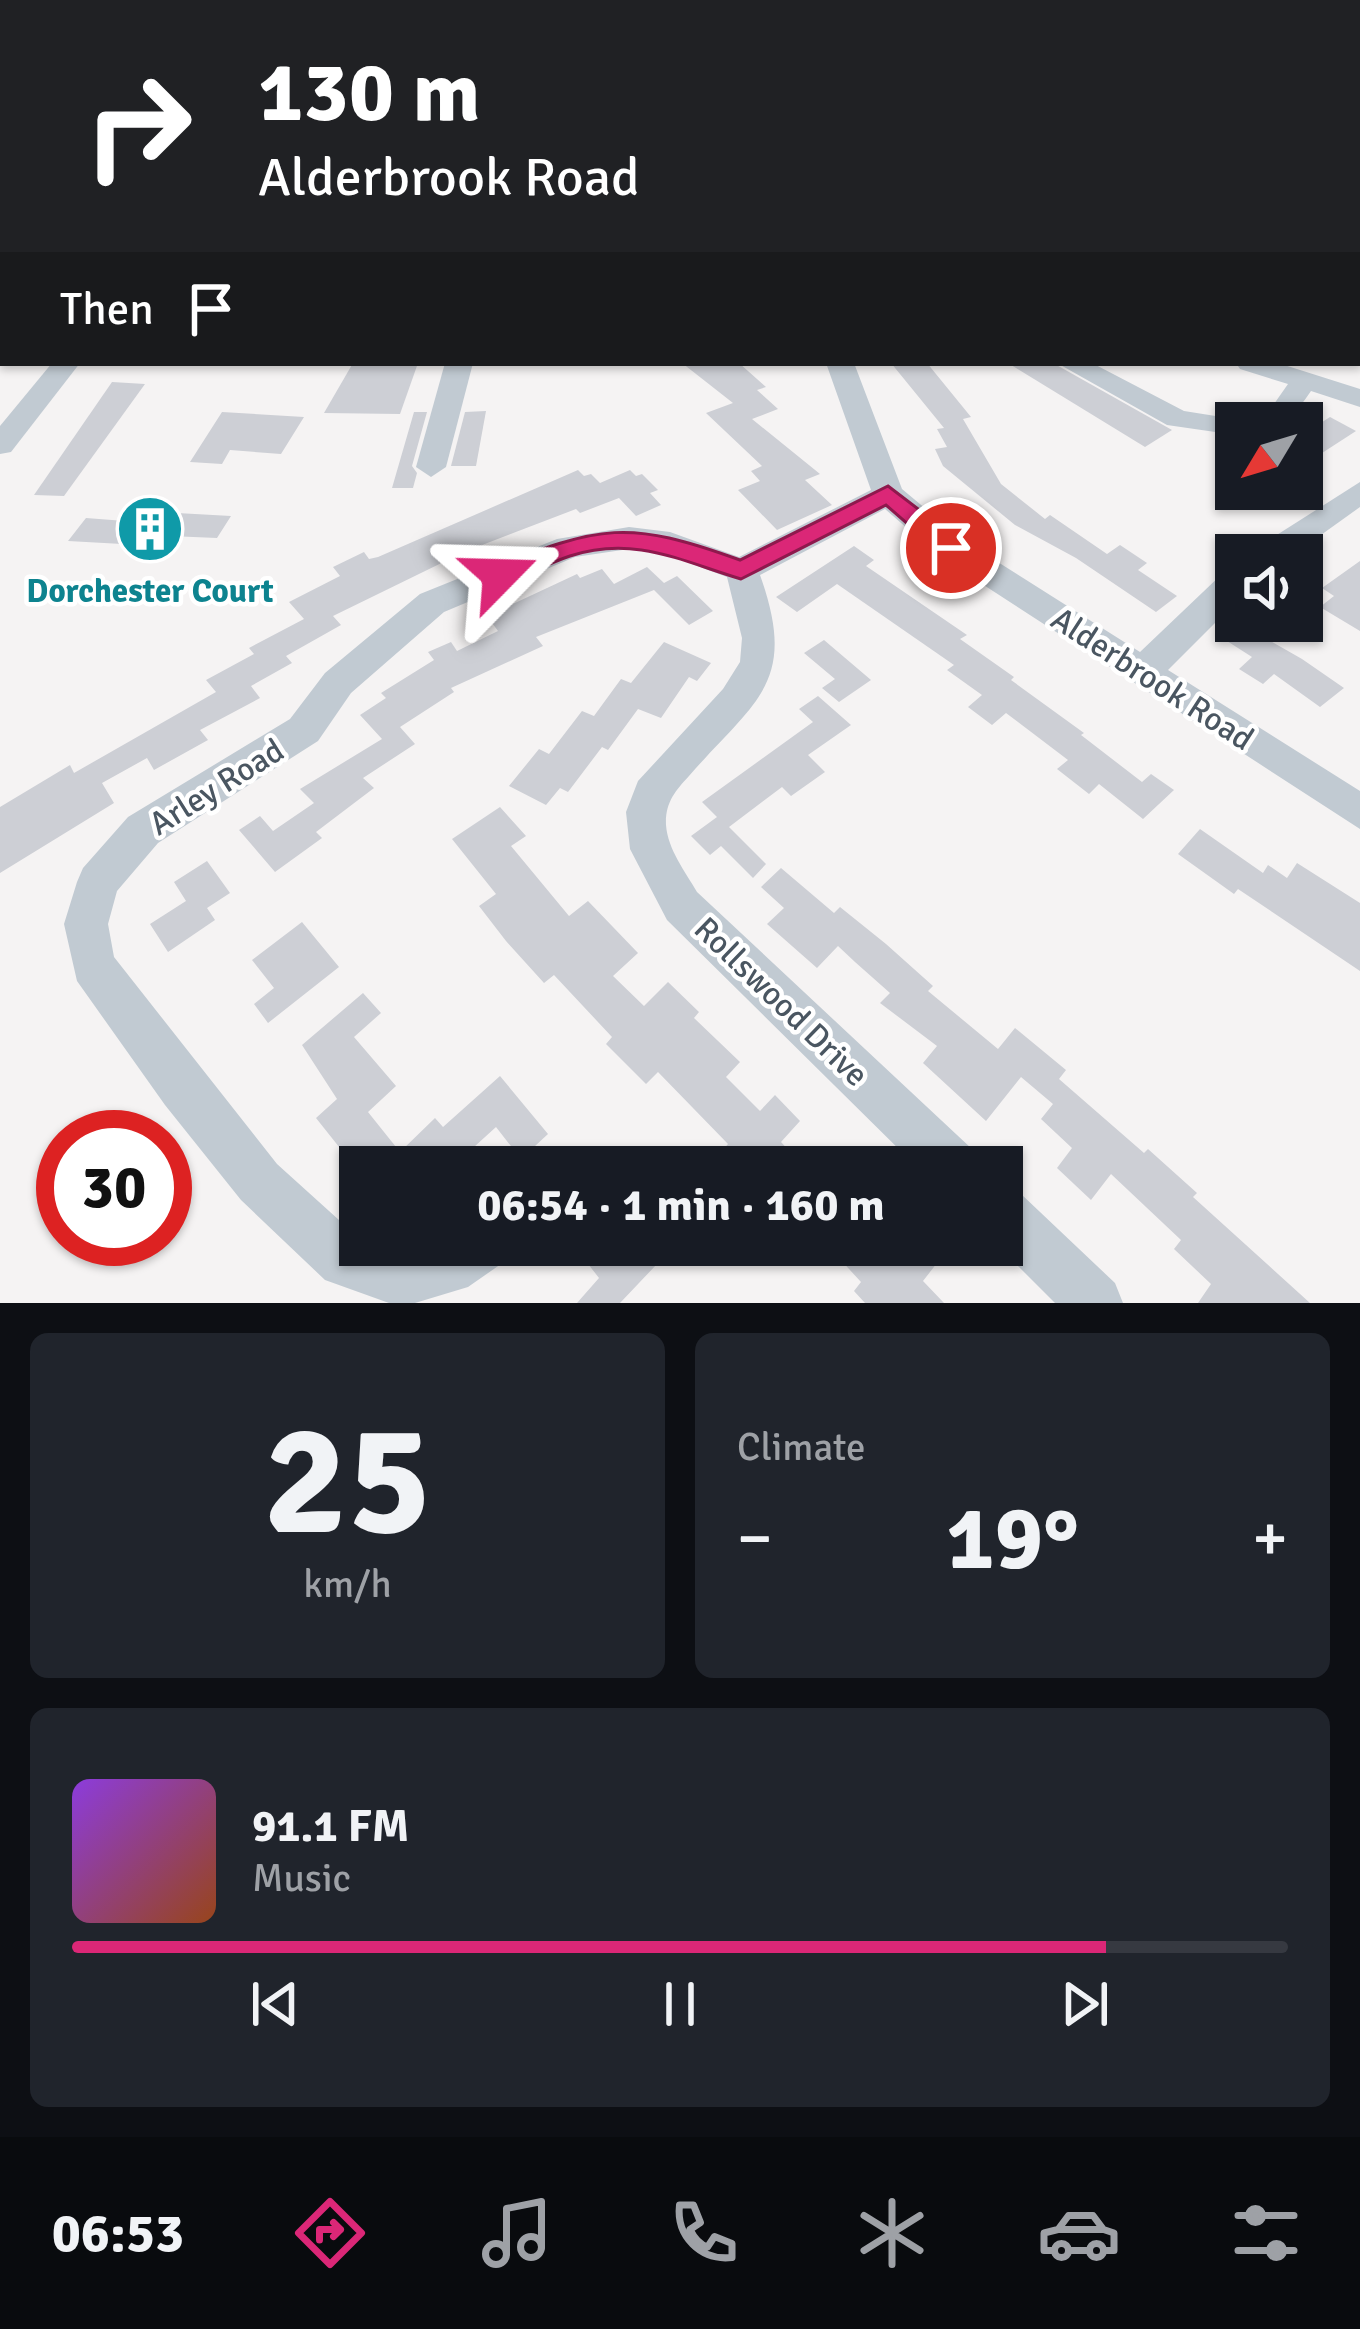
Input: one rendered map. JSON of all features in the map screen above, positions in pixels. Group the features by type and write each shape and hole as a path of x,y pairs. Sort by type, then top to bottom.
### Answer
{"street":[{"path":"0,446 64,366"},
{"path":"430,467 458,366"},
{"name":"Alderbrook Road","path":"842,366 888,494 951,548 1360,812"},
{"path":"1078,366 1178,419 1215,423"},
{"path":"1255,366 1300,387 1360,398"},
{"path":"1289,402 1300,387"},
{"path":"1300,534 1360,492"},
{"path":"741,570 888,494"},
{"name":"Arley Road","path":"339,1257 259,1182 182,1088 93,966 86,924 98,882 143,830 304,730 338,683 432,603 568,547 629,538 670,543 741,570"},
{"name":"Rollswood Drive","path":"741,570 763,646 758,669 728,712 653,790 645,815 652,852 682,906 932,1146"},
{"path":"1143,672 1215,601"},
{"path":"1023,1233 1096,1303"},
{"name":"Arley Road","path":"357,1266 399,1279 451,1266"}],"building":[{"path":"351,366 417,366 400,414 324,413"},
{"path":"686,366 742,366 766,387 757,390 778,409 752,419 820,474 805,480 832,505 777,530 738,490 760,481 751,471 762,466 706,413 733,403"},
{"path":"893,366 929,366 971,417 963,419 1001,484 1045,519 1050,515 1107,554 1120,545 1147,563 1138,570 1177,596 1156,612 1076,558 1015,525 943,466 935,449 947,447 937,429 944,428"},
{"path":"1013,366 1058,366 1172,430 1145,447"},
{"name":"Dorchester Court","path":"112,382 145,384 64,496 34,495"},
{"path":"486,411 476,466 451,466 465,412"},
{"path":"222,412 304,417 281,454 230,450 222,464 190,462"},
{"path":"414,412 427,412 412,466 417,473 413,488 392,488"},
{"path":"1330,417 1356,431 1323,452 1323,422"},
{"path":"578,470 600,483 630,470 636,476 642,474 658,490 650,493 661,505 636,516 619,498 580,513 576,509 464,552 333,616 341,625 286,656 292,663 251,686 260,698 200,730 208,740 154,770 147,758 102,783 114,803 0,873 0,807 70,765 74,773 216,692 206,680 254,654 249,648 304,619 289,602 340,576 333,567 364,552 369,559 378,557"},
{"name":"Dorchester Court","path":"159,512 231,516 217,538 146,535 140,545 68,541 86,518 151,523"},
{"path":"854,546 874,560 866,566 967,635 960,639 1142,782 1151,774 1174,790 1143,819 1099,784 1089,794 1057,769 1068,760 1006,713 992,725 968,707 982,695 947,670 954,665 837,584 797,612 776,597"},
{"path":"1360,561 1360,631 1323,609 1334,596 1323,587"},
{"path":"647,567 664,583 677,576 713,611 689,625 654,590 536,637 543,646 451,688 454,692 400,727 415,744 363,778 374,788 316,832 322,838 275,872 239,830 260,816 273,831 314,803 300,789 382,739 360,715 386,698 381,693 434,660 428,652 451,642 457,651 498,631 487,616 577,574 580,578 602,569 614,584"},
{"path":"824,640 871,680 839,702 822,688 835,679 804,653"},
{"path":"664,642 711,663 697,681 689,677 661,718 638,709 568,792 560,788 546,805 509,786 539,749 549,754 582,711 594,716 621,679 631,683"},
{"path":"1229,642 1272,642 1344,688 1320,707 1274,674 1263,684 1239,669 1252,657"},
{"path":"818,696 851,725 808,755 825,772 791,796 782,787 729,827 766,864 753,878 721,846 710,855 691,836 717,817 702,802 813,722 799,709"},
{"path":"500,807 526,836 511,846 569,916 588,901 638,953 613,976 644,1006 668,982 699,1012 694,1018 740,1062 726,1077 760,1111 775,1095 800,1121 781,1142 785,1146 726,1146 658,1072 646,1084 606,1044 612,1037 554,975 544,983 506,941 479,906 496,894 452,839"},
{"path":"1200,829 1263,873 1268,865 1287,878 1297,863 1360,903 1360,971 1178,854"},
{"path":"207,861 230,893 207,908 215,920 168,952 150,924 186,901 174,882"},
{"path":"781,868 834,913 840,907 886,944 933,986 928,991 998,1049 1015,1028 1066,1070 1059,1079 1144,1153 1148,1149 1197,1193 1193,1197 1310,1303 1198,1303 1211,1284 1174,1249 1181,1240 1111,1174 1091,1200 1057,1168 1072,1148 1041,1119 1053,1104 1021,1077 986,1121 923,1063 937,1046 880,1003 890,993 838,946 817,968 767,924 784,908 761,887"},
{"path":"302,922 339,967 268,1023 254,1004 274,988 252,960"},
{"path":"363,993 381,1013 354,1037 396,1086 368,1112 395,1146 339,1147 316,1118 337,1099 302,1045"},
{"path":"500,1076 548,1134 535,1146 511,1146 496,1127 475,1146 406,1146 435,1118 443,1127"},
{"path":"590,1266 655,1266 620,1303 577,1303 599,1278"},
{"path":"846,1266 935,1266 923,1281 944,1303 865,1303 854,1291 861,1282"}],"place":[{"name":"Dorchester Court","path":"150,529"}],"route":[{"path":"500,575 568,547 629,538 670,543 741,570 888,494 951,548"}]}
